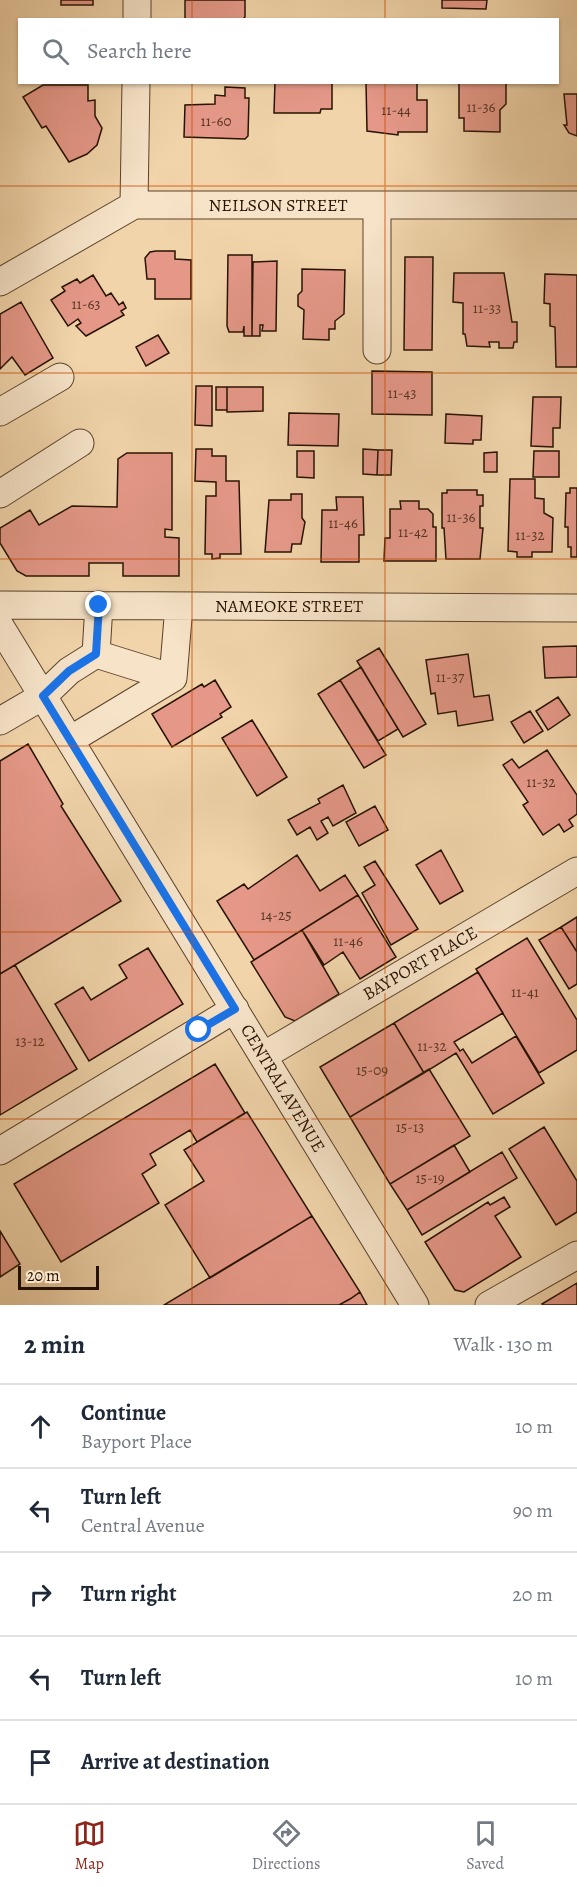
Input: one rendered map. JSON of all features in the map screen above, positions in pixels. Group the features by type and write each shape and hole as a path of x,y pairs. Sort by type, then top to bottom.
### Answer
{"street":[{"path":"137,0 137,18"},
{"path":"134,205 136,84"},
{"name":"NEILSON STREET","path":"0,282 134,205 577,205"},
{"path":"376,350 377,205"},
{"path":"0,412 60,376"},
{"path":"0,494 81,443"},
{"name":"NAMEOKE STREET","path":"0,605 577,608"},
{"path":"96,654 99,605"},
{"path":"173,678 180,606"},
{"name":"CENTRAL AVENUE","path":"0,626 415,1305"},
{"path":"0,721 43,696 69,671 96,654 173,678"},
{"path":"70,740 173,678"},
{"name":"BAYPORT PLACE","path":"263,1056 577,872"},
{"path":"0,1151 235,1009"},
{"path":"489,1305 577,1254"}],"building":[{"path":"61,0 93,0 93,5 61,5"},
{"path":"185,0 245,0 244,18 185,18"},
{"path":"442,0 487,0 486,9 442,8"},
{"path":"275,84 332,84 332,109 321,109 320,113 274,113"},
{"path":"366,84 417,84 417,100 427,100 427,132 398,132 398,135 367,131"},
{"path":"459,84 506,84 506,104 500,110 500,132 464,131 464,118 459,118"},
{"path":"43,85 88,85 88,101 95,100 95,116 102,128 97,145 87,154 69,162 46,126 42,128 23,97"},
{"path":"225,87 245,88 245,98 249,98 248,136 245,139 184,137 185,105 215,104 215,95 225,96"},
{"path":"564,94 577,94 577,136 569,133 564,125 567,125"},
{"path":"175,251 175,259 191,260 191,299 155,299 155,279 147,279 145,258 150,252"},
{"path":"228,255 252,255 252,336 244,336 244,326 243,332 229,332 227,326"},
{"path":"405,257 433,257 432,350 404,350"},
{"path":"277,261 276,331 262,331 263,325 260,325 260,336 252,336 253,262"},
{"path":"302,269 345,270 344,314 335,321 335,329 329,329 329,340 303,339 304,310 298,306 298,295 302,291"},
{"path":"454,273 504,273 512,322 517,322 517,342 514,342 513,348 499,348 499,342 489,342 490,347 467,346 465,334 463,334 463,303 453,302"},
{"path":"545,274 577,275 577,367 556,367 555,327 550,326 550,304 544,303"},
{"path":"93,275 106,296 111,293 119,305 123,302 126,308 121,311 124,315 86,336 76,326 81,323 78,319 68,326 51,300 65,291 62,287 77,279 80,283"},
{"path":"21,302 53,358 25,375 12,357 0,369 0,314"},
{"path":"158,335 169,353 146,366 136,347"},
{"path":"372,371 432,372 432,415 372,414"},
{"path":"196,386 212,386 212,426 195,425"},
{"path":"216,387 227,387 227,410 216,410"},
{"path":"227,387 263,387 263,411 227,412"},
{"path":"533,397 561,397 560,428 553,428 553,447 531,446"},
{"path":"289,413 339,414 338,446 288,445"},
{"path":"446,414 482,416 481,440 473,440 473,444 445,443"},
{"path":"196,449 212,449 212,456 226,456 226,481 239,481 241,554 220,554 220,558 212,559 212,554 205,554 206,496 216,496 216,482 195,481"},
{"path":"363,449 378,450 377,475 363,474"},
{"path":"378,450 392,450 391,475 377,475"},
{"path":"297,451 314,451 314,478 297,477"},
{"path":"534,451 559,451 559,477 533,477"},
{"path":"497,452 497,472 484,472 484,453"},
{"path":"127,453 172,453 172,530 165,529 165,537 179,538 179,576 123,576 123,563 89,563 89,576 26,576 17,571 0,543 0,528 30,510 39,525 72,506 117,507 118,459"},
{"path":"510,479 535,479 535,498 544,499 544,513 553,518 552,552 532,552 532,557 517,557 517,552 508,551"},
{"path":"570,488 577,488 577,557 571,557 571,547 568,547 568,527 565,527 566,493 570,493"},
{"path":"447,490 477,490 477,495 483,495 483,506 480,506 480,528 483,528 480,559 446,559 444,528 442,528 442,493 447,493"},
{"path":"291,494 302,494 302,518 305,522 301,544 292,544 291,552 265,552 269,500 291,500"},
{"path":"336,497 363,497 364,535 359,535 359,562 321,562 322,510 337,510"},
{"path":"400,501 419,501 419,509 428,509 433,514 433,527 436,527 436,561 384,561 385,538 390,538 390,509 401,509"},
{"path":"577,646 577,677 545,678 543,647"},
{"path":"379,648 426,724 403,737 357,661"},
{"path":"468,654 474,697 489,695 493,720 458,726 456,711 438,714 435,693 431,694 426,660"},
{"path":"361,667 398,729 378,741 340,680"},
{"path":"215,680 231,707 220,714 222,717 172,747 152,714 202,684 204,687"},
{"path":"340,680 386,755 364,768 318,694"},
{"path":"558,697 570,715 548,730 536,711"},
{"path":"530,711 543,731 524,743 511,722"},
{"path":"252,720 287,777 257,796 222,738"},
{"path":"28,744 63,804 61,806 121,901 0,974 0,761"},
{"path":"547,750 577,795 577,814 569,820 573,826 564,832 559,824 543,835 523,805 528,802 503,765 512,759 519,768"},
{"path":"343,785 356,813 333,826 328,817 321,821 328,833 317,840 310,827 297,835 288,820 320,803 318,799"},
{"path":"375,806 388,830 359,846 346,822"},
{"path":"441,850 463,891 440,904 416,865"},
{"path":"297,855 320,891 345,875 358,895 254,960 217,901 244,884 248,889"},
{"path":"375,861 418,929 391,945 362,893 375,885 364,867"},
{"path":"358,895 396,957 360,979 343,952 324,965 302,930"},
{"path":"577,917 577,952 561,927"},
{"path":"561,927 577,952 577,984 569,989 539,940"},
{"path":"302,930 339,994 295,1021 285,1017 251,962"},
{"path":"527,938 577,1020 577,1050 539,1073 476,969"},
{"path":"148,948 183,1004 89,1061 55,1004 83,987 91,1000 127,978 119,965"},
{"path":"15,965 77,1069 0,1115 0,974"},
{"path":"478,972 503,1013 454,1042 460,1051 463,1049 472,1063 516,1036 544,1083 493,1114 456,1053 424,1073 394,1023"},
{"path":"394,1023 424,1073 350,1117 320,1067"},
{"path":"215,1064 245,1113 197,1142 190,1130 150,1154 156,1165 142,1174 159,1203 61,1262 14,1184"},
{"path":"429,1069 470,1136 390,1184 350,1117"},
{"path":"247,1112 312,1216 210,1278 165,1205 204,1181 184,1150"},
{"path":"544,1127 577,1181 577,1212 556,1225 509,1149"},
{"path":"454,1145 470,1172 407,1210 390,1184"},
{"path":"502,1152 517,1178 422,1235 407,1210"},
{"path":"504,1197 510,1207 495,1216 521,1257 464,1292 455,1290 425,1242 488,1202 490,1205"},
{"path":"312,1216 360,1292 350,1299 339,1305 164,1305"},
{"path":"0,1231 20,1264 0,1277"},
{"path":"577,1283 577,1305 542,1304"},
{"path":"360,1292 367,1305 339,1305 350,1299"}],"route":[{"path":"99,605 96,654 69,671 43,696 235,1009 199,1030"}]}
